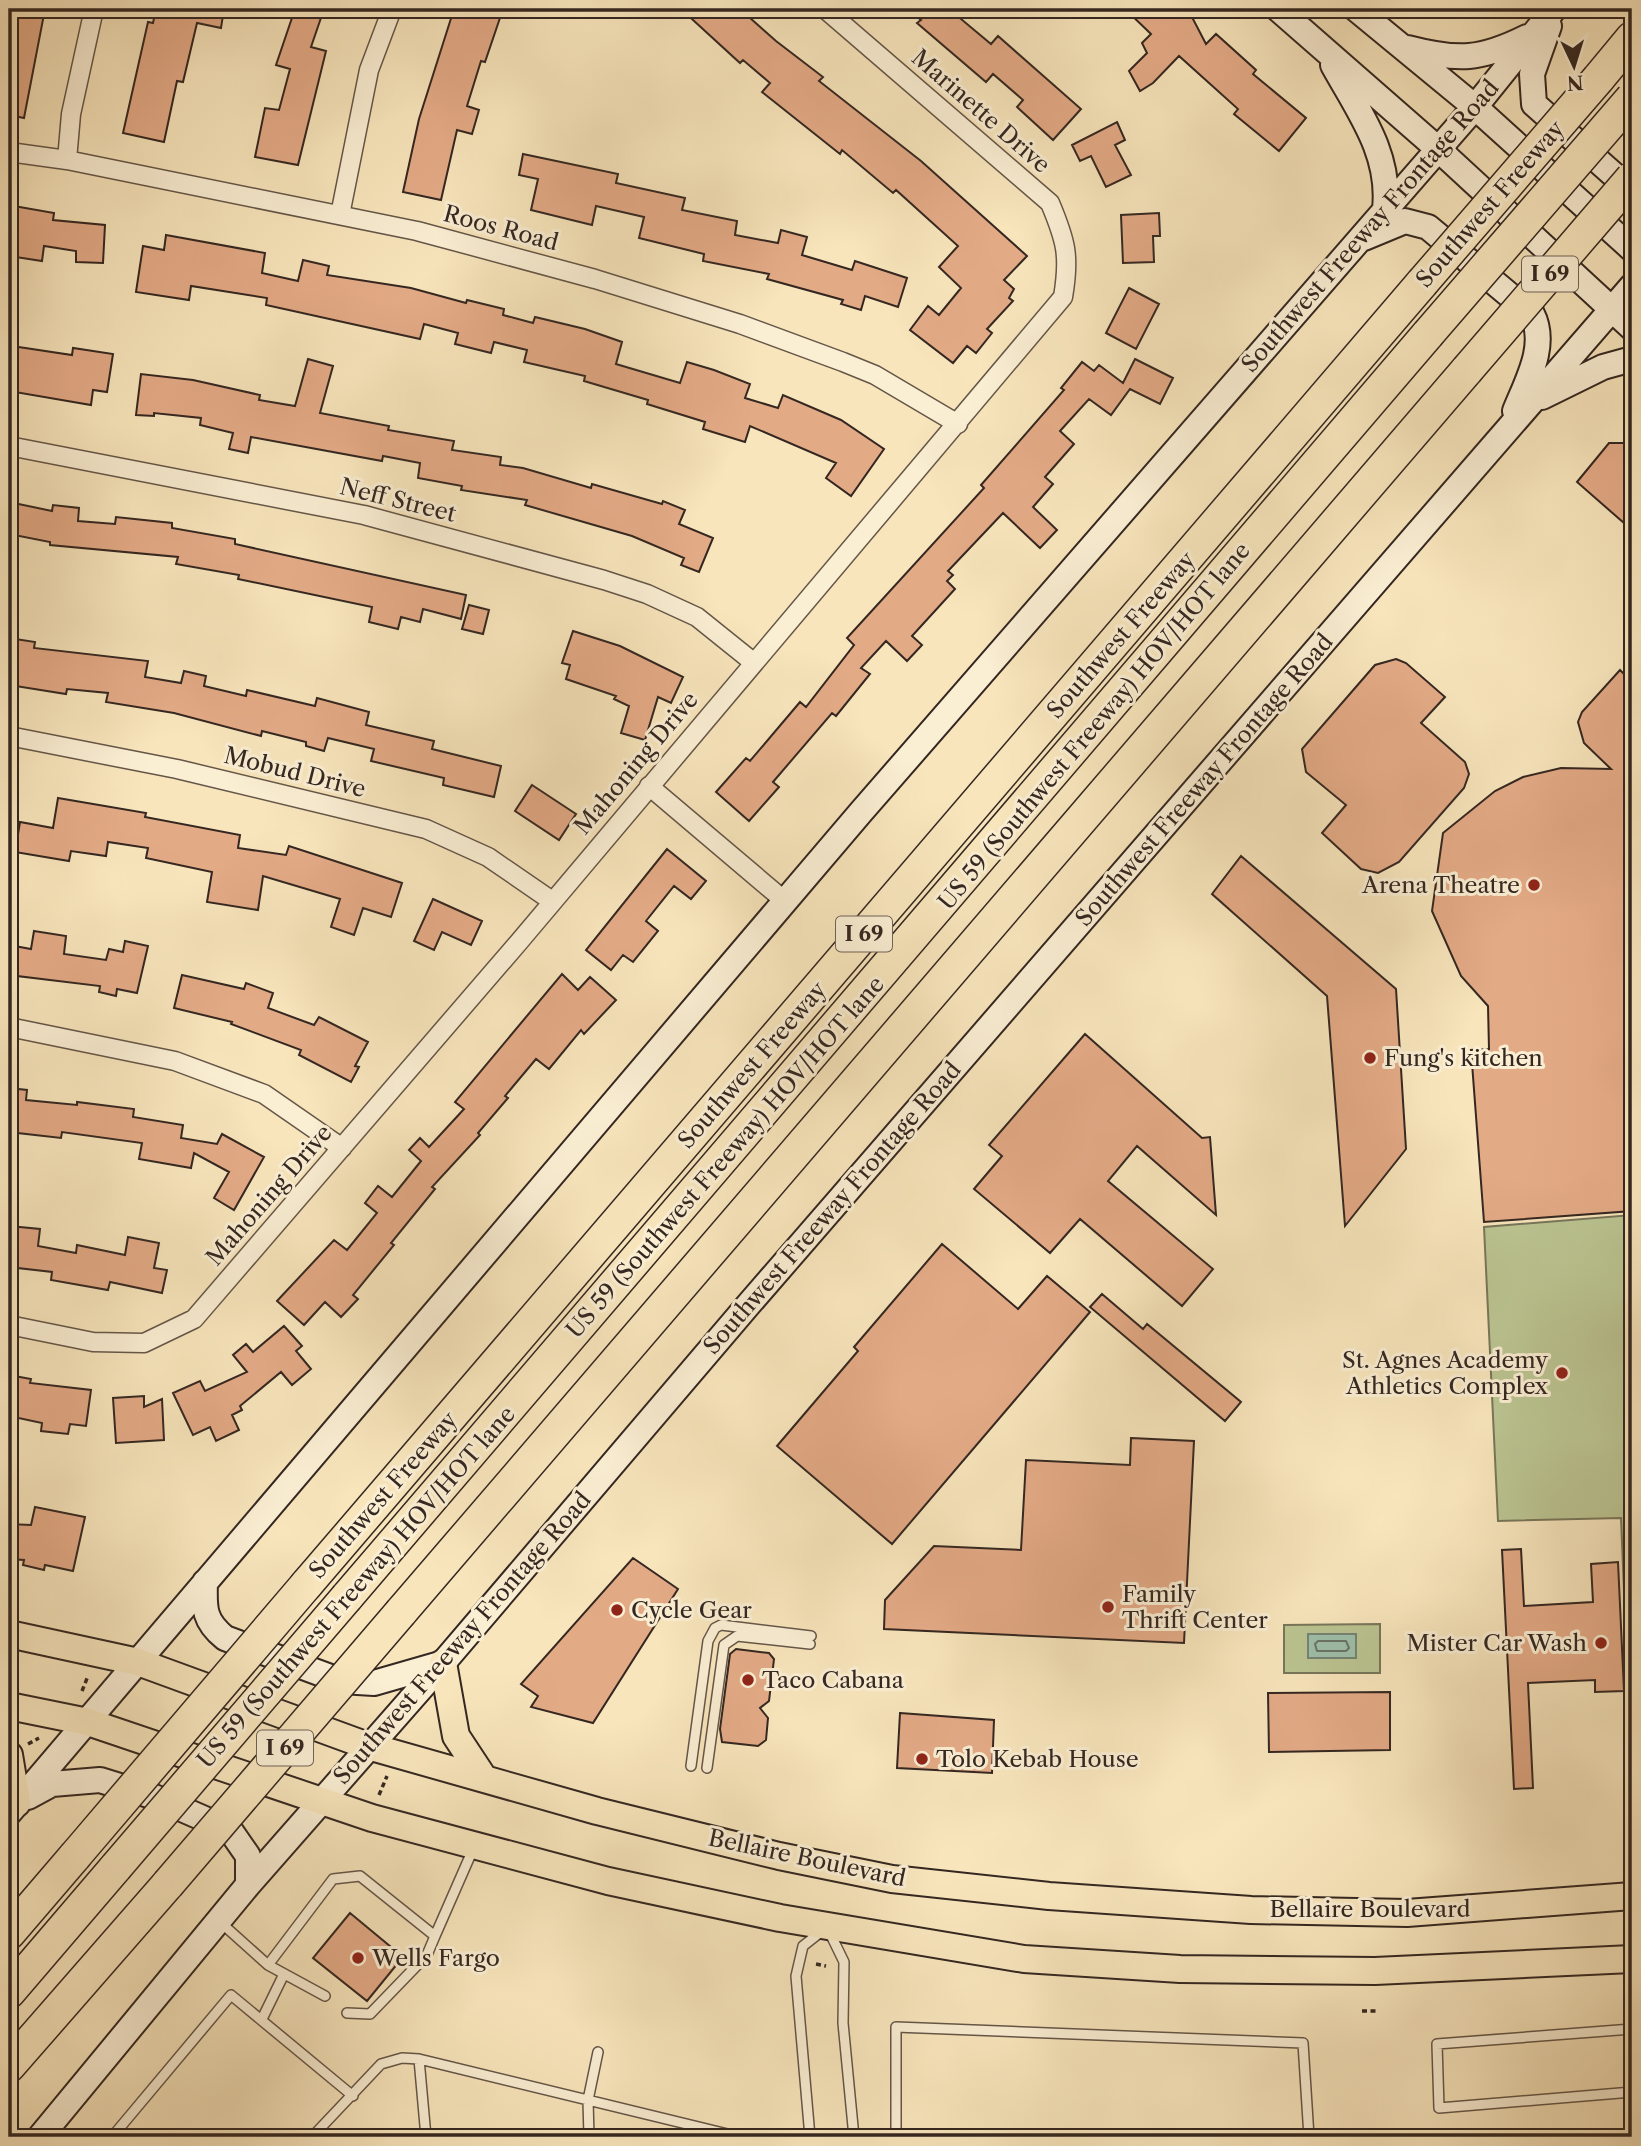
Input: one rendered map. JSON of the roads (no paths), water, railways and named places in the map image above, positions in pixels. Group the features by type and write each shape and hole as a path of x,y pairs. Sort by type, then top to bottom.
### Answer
{"highway":[{"name":"Southwest Freeway","path":"9,1933 1632,38"},
{"name":"US 59 (Southwest Freeway) HOV/HOT lane","path":"9,1992 1632,99"},
{"name":"I 69","path":"9,2066 1632,178"}],"main road":[{"path":"1278,9 1438,149 1632,328"},
{"path":"1356,9 1475,107 1632,249"},
{"path":"1555,9 1532,74 1534,104 1632,191"},
{"name":"Southwest Freeway Frontage Road","path":"13,1808 786,902 1354,243 1475,107 1555,9"},
{"path":"1401,46 1459,59 1502,50 1534,33"},
{"path":"1325,49 1380,150 1388,187 1385,209"},
{"path":"1354,243 1392,225 1415,222 1428,227 1532,314 1538,326 1534,364 1510,424"},
{"name":"Southwest Freeway Frontage Road","path":"40,2137 218,1919 443,1663 766,1284 1632,286"},
{"path":"1529,404 1603,367 1632,359"},
{"path":"205,1582 204,1611 209,1625 225,1638 341,1681 374,1683 443,1663 456,1736 483,1777"},
{"name":"Bellaire Boulevard","path":"9,1634 138,1662 368,1746 597,1811 779,1856 892,1879 1184,1908 1407,1913 1632,1896"},
{"path":"9,1706 88,1723 322,1802 608,1881 827,1927 1024,1959 1180,1969 1375,1971 1632,1959"},
{"path":"9,1755 13,1808 52,1784 100,1780 152,1796 230,1830 248,1856 248,1885"}],"street":[{"path":"67,160 71,114 94,9"},
{"path":"340,215 369,70 392,9"},
{"name":"Marinette Drive","path":"825,9 1050,203 1062,230"},
{"name":"Roos Road","path":"9,152 67,160 417,231 595,279 740,324 875,375 958,424"},
{"name":"Mahoning Drive","path":"9,1325 93,1342 144,1343 194,1319 342,1149 1063,297 1069,264 1062,230"},
{"name":"Neff Street","path":"9,446 364,515 604,580 647,594 697,617 753,663"},
{"name":"Mobud Drive","path":"9,736 177,769 426,829 488,857 552,901"},
{"path":"649,786 786,902"},
{"path":"9,1027 175,1061 264,1094 342,1149"}],"lane":[{"path":"691,1766 708,1641 715,1628 721,1625 810,1640 737,1636 724,1645 707,1768"},
{"path":"347,2013 370,2014 427,1955 474,1846"},
{"path":"268,1965 333,1879 360,1876 435,1936"},
{"path":"218,1919 268,1965 325,1996"},
{"path":"810,2137 796,1976 803,1946 827,1927 844,1962 843,2023 854,2137"},
{"path":"262,2019 284,1974"},
{"path":"112,2137 231,1995 353,2096"},
{"path":"896,2137 896,2027 1303,2043 1308,2137"},
{"path":"1632,2029 1437,2044 1440,2108 1632,2092"},
{"path":"589,2137 588,2100 598,2052"},
{"path":"313,2137 381,2064 402,2058 419,2059 740,2137"},
{"path":"419,2059 426,2137"},
{"path":"1607,2137 1632,2135"}],"water":[{"path":"1308,1634 1356,1634 1356,1658 1308,1658"}],"place":[{"name":"Arena Theatre","path":"1534,885"},
{"name":"Fung's kitchen","path":"1370,1058"},
{"name":"St. Agnes Academy Athletics Complex","path":"1562,1373"},
{"name":"Family Thrift Center","path":"1108,1607"},
{"name":"Cycle Gear","path":"617,1610"},
{"name":"Mister Car Wash","path":"1601,1643"},
{"name":"Taco Cabana","path":"748,1680"},
{"name":"Tolo Kebab House","path":"922,1759"},
{"name":"Wells Fargo","path":"358,1958"}]}
